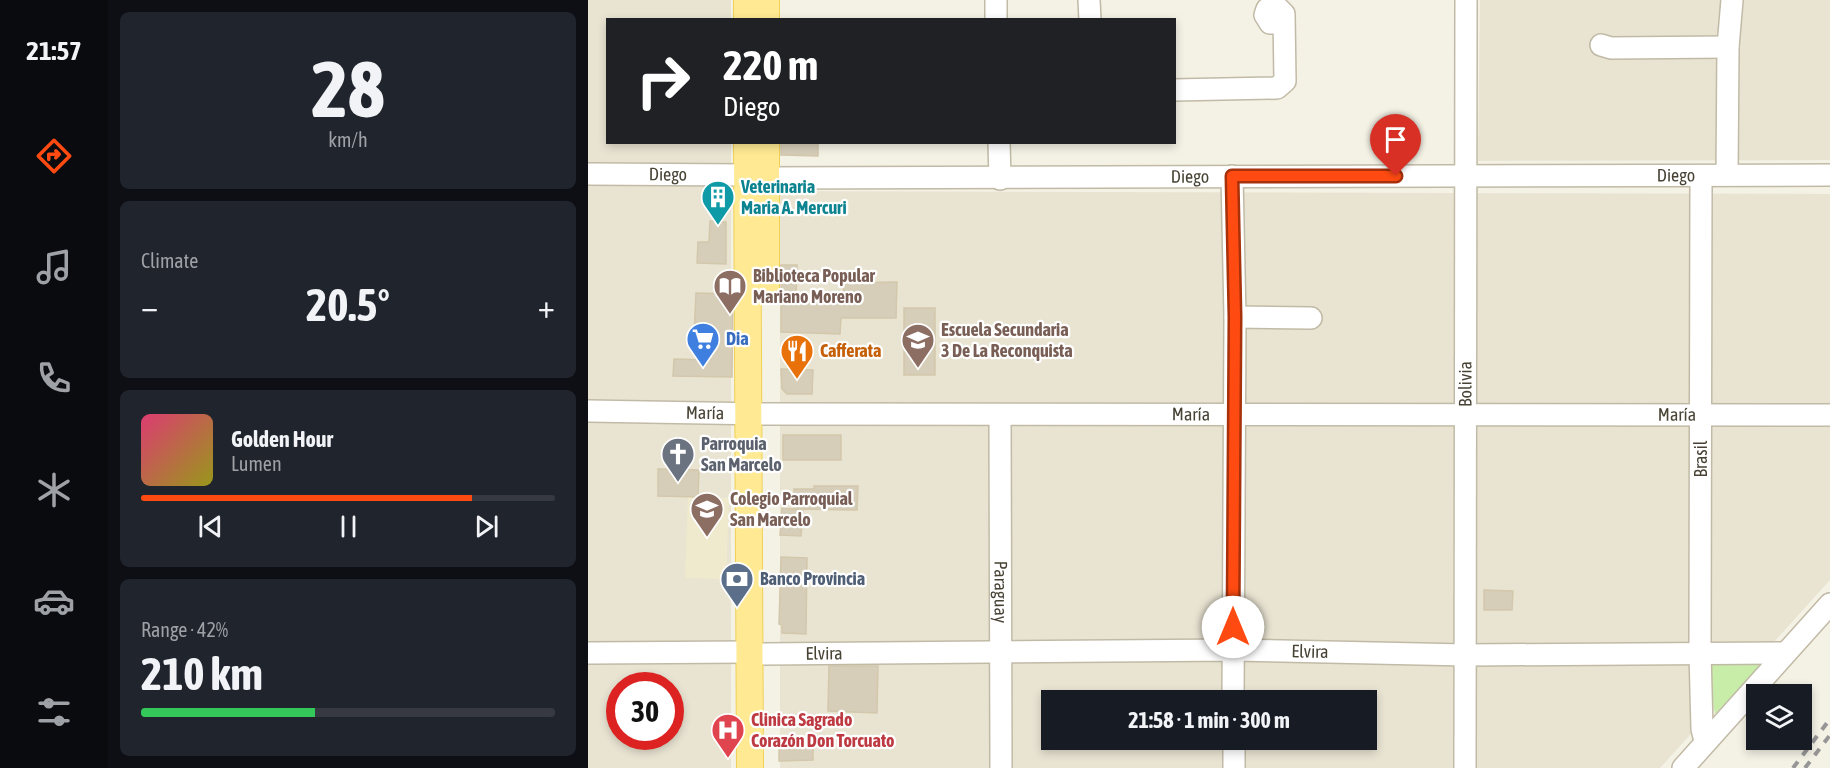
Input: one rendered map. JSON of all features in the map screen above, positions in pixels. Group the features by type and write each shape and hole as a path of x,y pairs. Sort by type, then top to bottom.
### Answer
{"main road":[{"path":"747,0 747,18"},
{"path":"766,0 766,18"},
{"path":"748,144 757,177"},
{"path":"750,768 756,653 757,177 765,144"},
{"path":"756,653 765,768"}],"street":[{"path":"996,0 996,18"},
{"path":"1089,0 1090,18"},
{"name":"Bolivia","path":"1465,768 1466,0"},
{"path":"1727,175 1728,47 1732,0"},
{"path":"1176,90 1281,85 1283,22"},
{"path":"1601,45 1611,48 1728,47"},
{"path":"999,144 1000,179"},
{"name":"Diego","path":"588,174 1000,179 1232,176 1830,175"},
{"path":"1232,176 1235,317 1233,690"},
{"name":"Brasil","path":"1701,176 1700,652 1702,729 1705,741"},
{"path":"1235,317 1311,318"},
{"name":"María","path":"588,411 1000,415 1830,415"},
{"name":"Paraguay","path":"1000,415 1001,768"},
{"path":"1683,768 1830,604"},
{"name":"Elvira","path":"588,653 1233,650 1466,655 1784,653"},
{"path":"1234,750 1234,768"}],"shaded area":[{"path":"588,0 731,0 731,18 606,18 606,144 731,144 731,768 588,768"},
{"path":"1480,0 1830,0 1830,160 1478,161"},
{"path":"780,191 1830,194 1830,580 1660,768 780,768"},
{"name":"Colegio Parroquial San Marcelo","path":"688,496 729,498 726,579 685,578"}],"green space":[{"path":"1706,657 1768,658 1715,714"}],"building":[{"path":"781,144 818,144 818,156 781,155"},
{"path":"710,221 726,222 726,264 697,263 698,242 709,242"},
{"path":"781,265 797,265 796,295 844,296 843,283 897,282 896,318 841,318 840,334 781,332"},
{"path":"696,293 733,294 732,377 673,376 674,359 710,360 711,335 694,335"},
{"path":"904,308 935,308 935,375 904,375"},
{"name":"Cafferata","path":"781,369 813,370 812,394 787,394 782,389"},
{"path":"783,435 841,435 841,460 783,460"},
{"name":"Parroquia San Marcelo","path":"658,469 699,470 698,497 658,496"},
{"path":"814,486 858,486 857,510 794,509 794,489 814,489"},
{"path":"782,508 803,510 801,536 780,535"},
{"path":"781,557 807,558 806,634 782,633 782,625 779,624"},
{"path":"1484,590 1513,591 1512,610 1484,610"},
{"path":"829,666 878,666 877,713 828,711"},
{"path":"813,741 813,760 779,761 779,742"}],"railway":[{"path":"1793,768 1830,719"},
{"path":"1805,768 1830,735"}],"place":[{"name":"Veterinaria Maria A. Mercuri","path":"718,226"},
{"name":"Biblioteca Popular Mariano Moreno","path":"730,315"},
{"name":"Dia","path":"703,368"},
{"name":"Escuela Secundaria 3 De La Reconquista","path":"918,369"},
{"name":"Cafferata","path":"797,380"},
{"name":"Parroquia San Marcelo","path":"678,483"},
{"name":"Colegio Parroquial San Marcelo","path":"707,538"},
{"name":"Banco Provincia","path":"737,608"},
{"name":"Clinica Sagrado Corazón Don Torcuato","path":"728,759"}],"route":[{"path":"1233,627 1235,317 1232,176 1396,176"}]}
